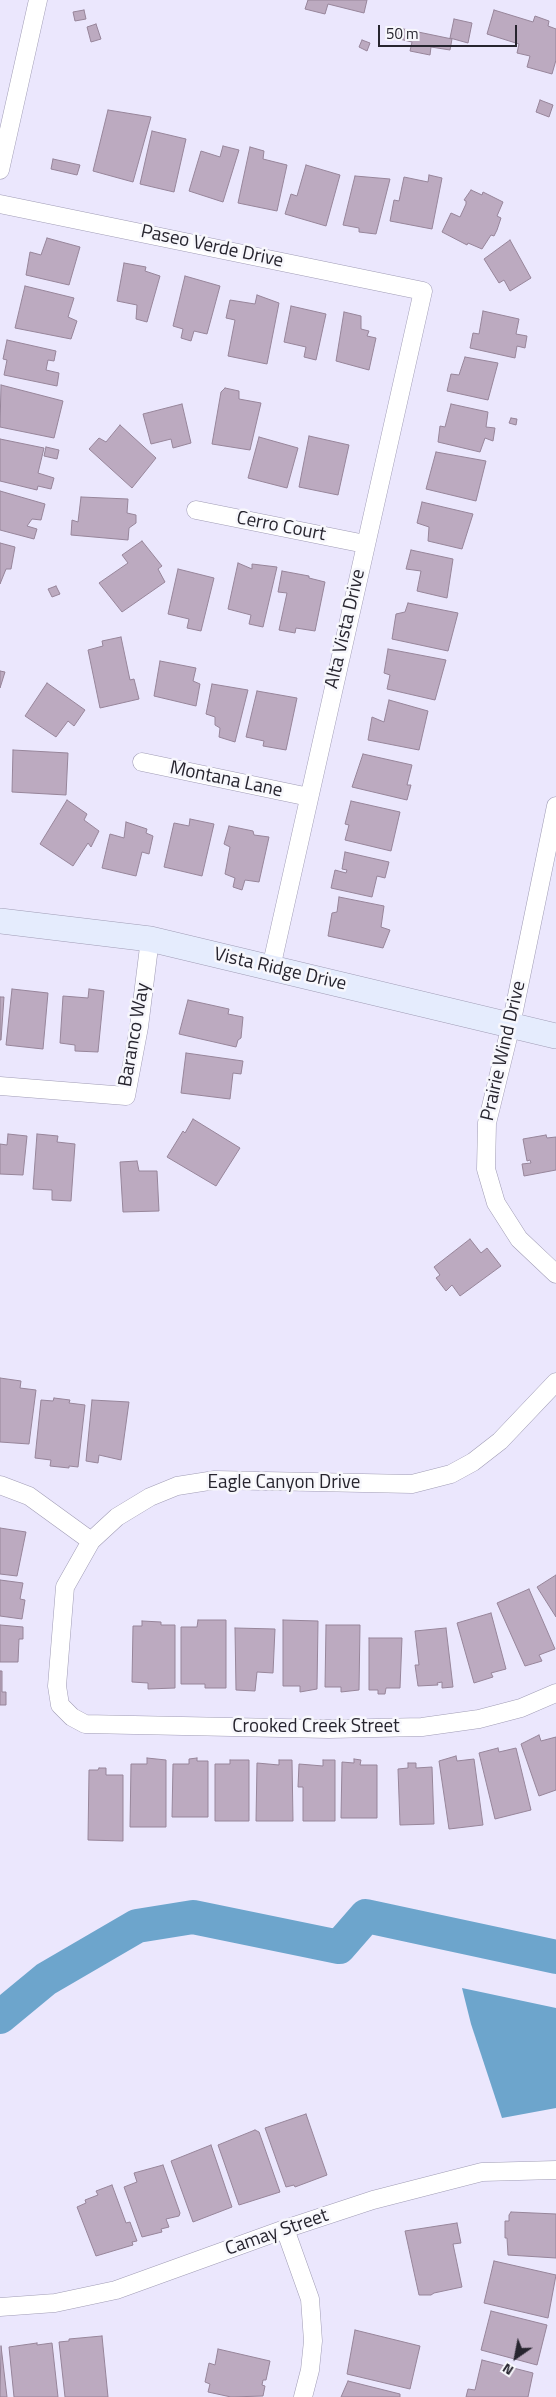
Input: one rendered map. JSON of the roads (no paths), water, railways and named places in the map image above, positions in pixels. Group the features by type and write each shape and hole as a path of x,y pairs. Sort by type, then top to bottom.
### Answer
{"street":[{"path":"0,170 38,0"},
{"name":"Paseo Verde Drive","path":"0,204 423,290"},
{"name":"Alta Vista Drive","path":"270,968 423,290"},
{"name":"Cerro Court","path":"196,510 365,544"},
{"name":"Montana Lane","path":"142,762 309,797"},
{"name":"Prairie Wind Drive","path":"556,806 552,842 487,1123 486,1169 496,1203 519,1239 556,1274"},
{"name":"Vista Ridge Drive","path":"0,921 150,939 556,1036"},
{"name":"Baranco Way","path":"0,1086 126,1096 139,1027 150,939"},
{"name":"Eagle Canyon Drive","path":"72,1718 60,1705 57,1686 64,1587 91,1541 117,1517 150,1497 177,1486 215,1480 412,1484 452,1474 473,1462 500,1441 556,1382"},
{"path":"0,1485 29,1496 91,1541"},
{"name":"Crooked Creek Street","path":"72,1718 85,1724 102,1725 329,1729 422,1727 479,1720 521,1708 556,1693"},
{"name":"Camay Street","path":"0,2307 55,2303 116,2290 285,2229 373,2200 482,2172 556,2170"},
{"path":"285,2229 310,2299 313,2341 310,2370 303,2397"}],"water":[{"path":"462,1988 556,2008 556,2108 502,2118 471,2024"}],"waterway":[{"path":"0,2017 46,1979 137,1926 193,1917 339,1947 366,1916 556,1957"}]}
